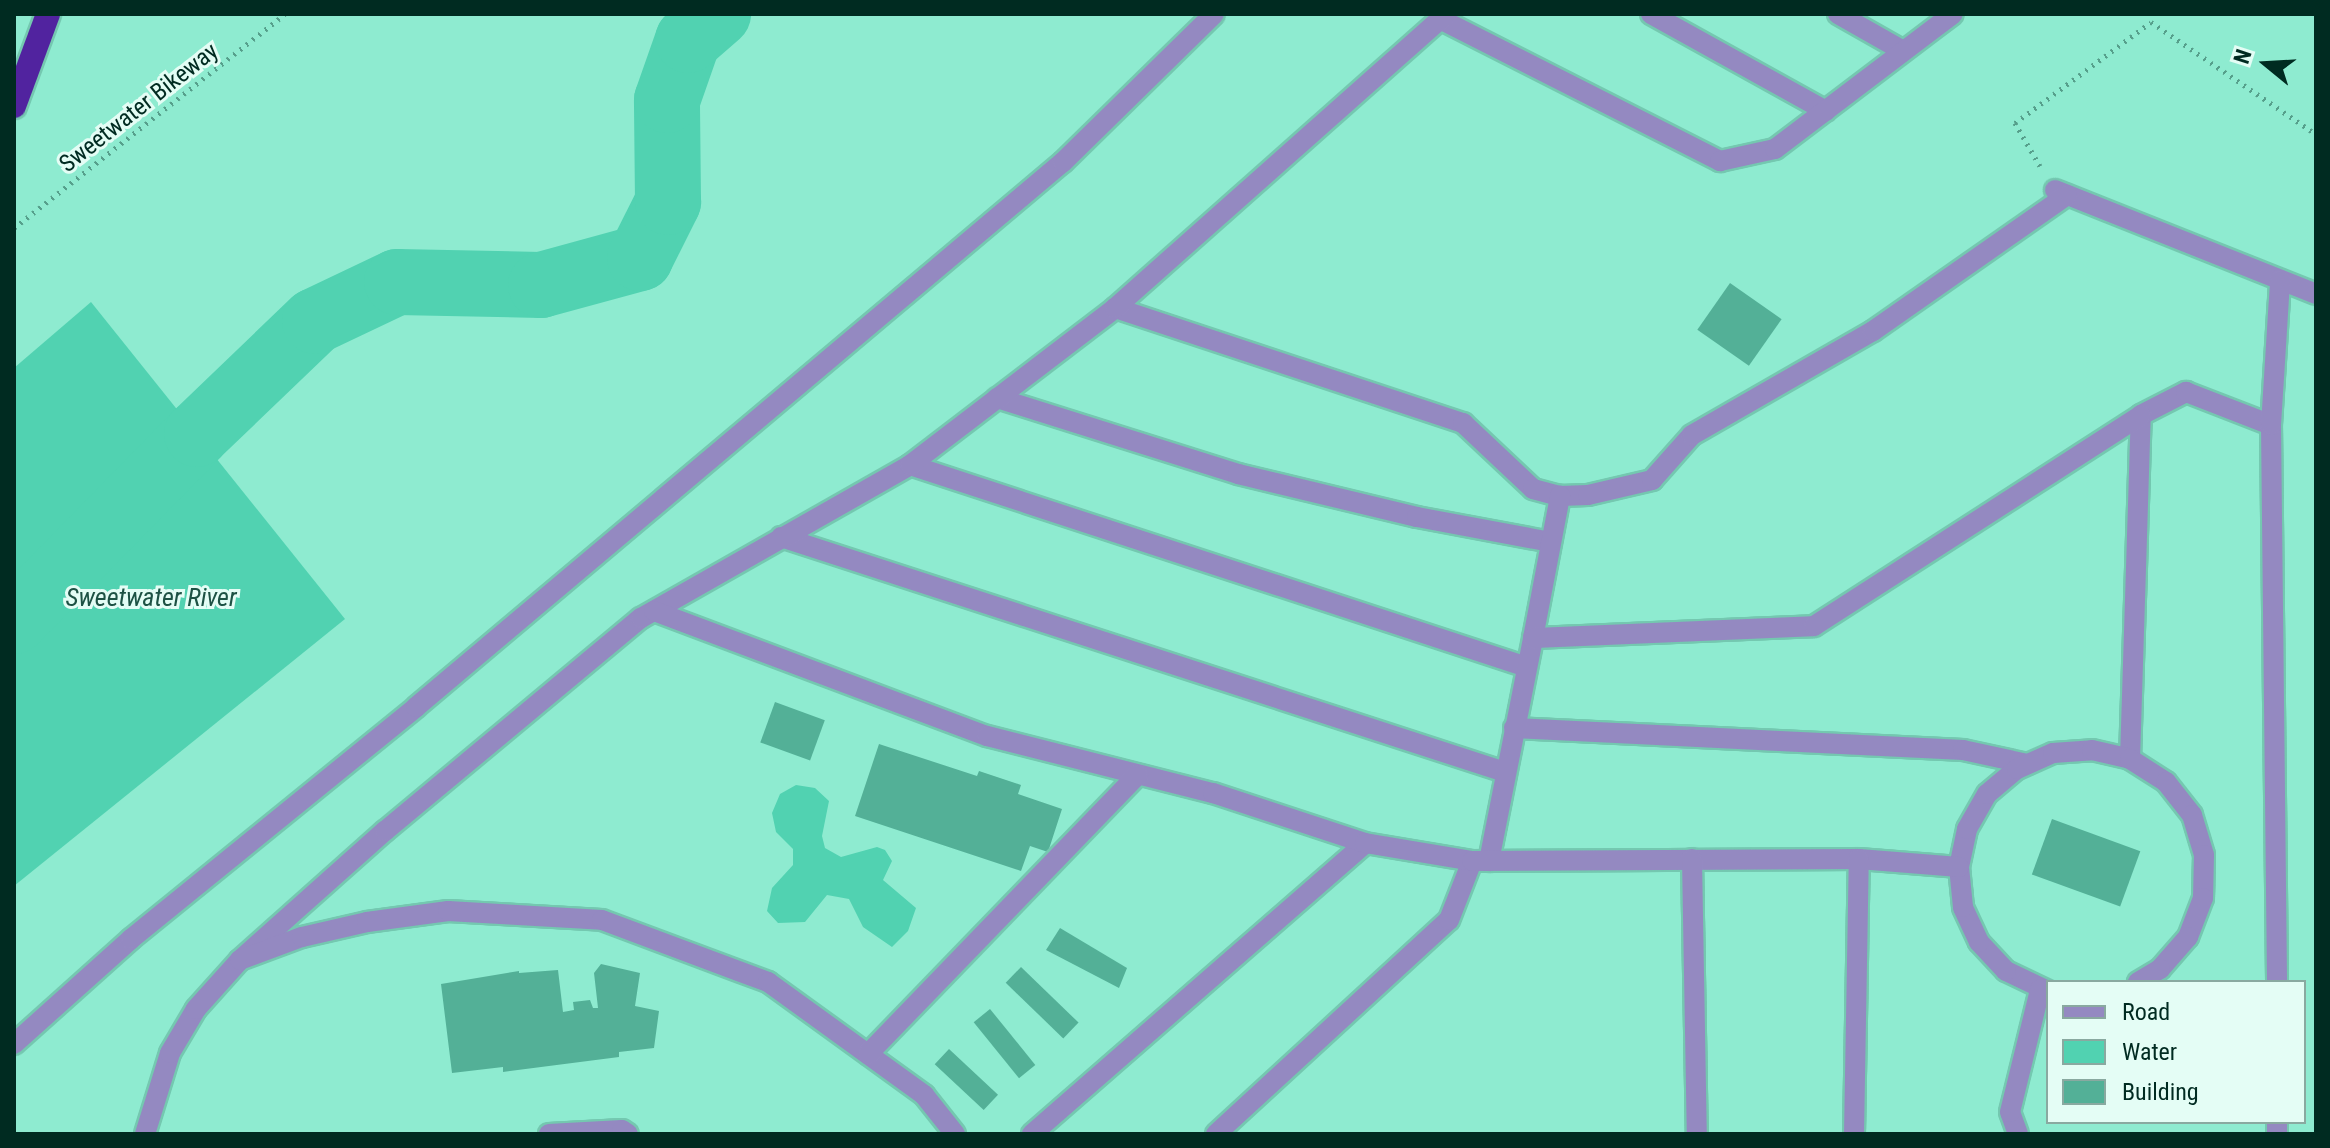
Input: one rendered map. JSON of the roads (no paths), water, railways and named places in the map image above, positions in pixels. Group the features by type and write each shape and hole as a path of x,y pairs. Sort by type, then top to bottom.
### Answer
{"highway":[{"path":"14,106 48,14"},
{"path":"27,70 59,14"}],"street":[{"path":"14,1044 131,939 416,707 1063,162 1214,14"},
{"path":"1651,14 1826,111"},
{"path":"1838,14 1903,51"},
{"path":"145,1134 170,1053 196,1009 240,960 385,831 654,611 910,465 1115,308 1444,17 1720,161 1775,149 1953,14"},
{"path":"1115,308 1463,423 1533,489 1560,496 1588,495 1652,480 1692,435 1873,331 2061,193 2316,294"},
{"path":"2277,980 2271,425 2280,280"},
{"path":"1533,638 1814,626 2141,415 2186,392 2271,425"},
{"path":"997,398 1238,474 1417,517 1551,542"},
{"path":"2130,759 2141,415"},
{"path":"910,465 1527,667"},
{"path":"1216,1134 1449,920 1480,861 1505,772 1560,496"},
{"path":"781,537 1505,772"},
{"path":"654,611 987,736 1213,793 1365,843 1480,861 1859,859 1959,867"},
{"path":"1514,728 1963,750 2027,764"},
{"path":"2018,1134 2010,1112 2044,990 2006,971 1979,942 1963,907 1959,867 1967,829 1987,794 2027,764 2053,753 2092,750 2130,759 2166,782 2192,815 2204,855 2203,898 2188,937 2160,969 2141,980"},
{"path":"868,1054 1137,775"},
{"path":"1032,1134 1365,843"},
{"path":"1692,859 1697,1134"},
{"path":"1854,1134 1859,859"},
{"path":"240,960 302,937 367,922 448,911 602,920 768,982 924,1095 955,1134"},
{"path":"549,1134 622,1130 628,1134"}],"water":[{"name":"Sweetwater River","path":"91,302 345,619 14,886 14,368"},
{"path":"796,785 815,788 829,801 822,836 825,848 841,857 877,847 885,850 892,861 883,880 916,908 908,931 892,947 863,927 849,899 827,895 805,922 778,923 767,911 772,888 793,865 793,849 776,832 772,813 780,794"}],"waterway":[{"name":"Sweetwater River","path":"14,621 197,434 315,321 397,282 541,285 640,258 668,202 667,100 688,40 718,14"}]}
